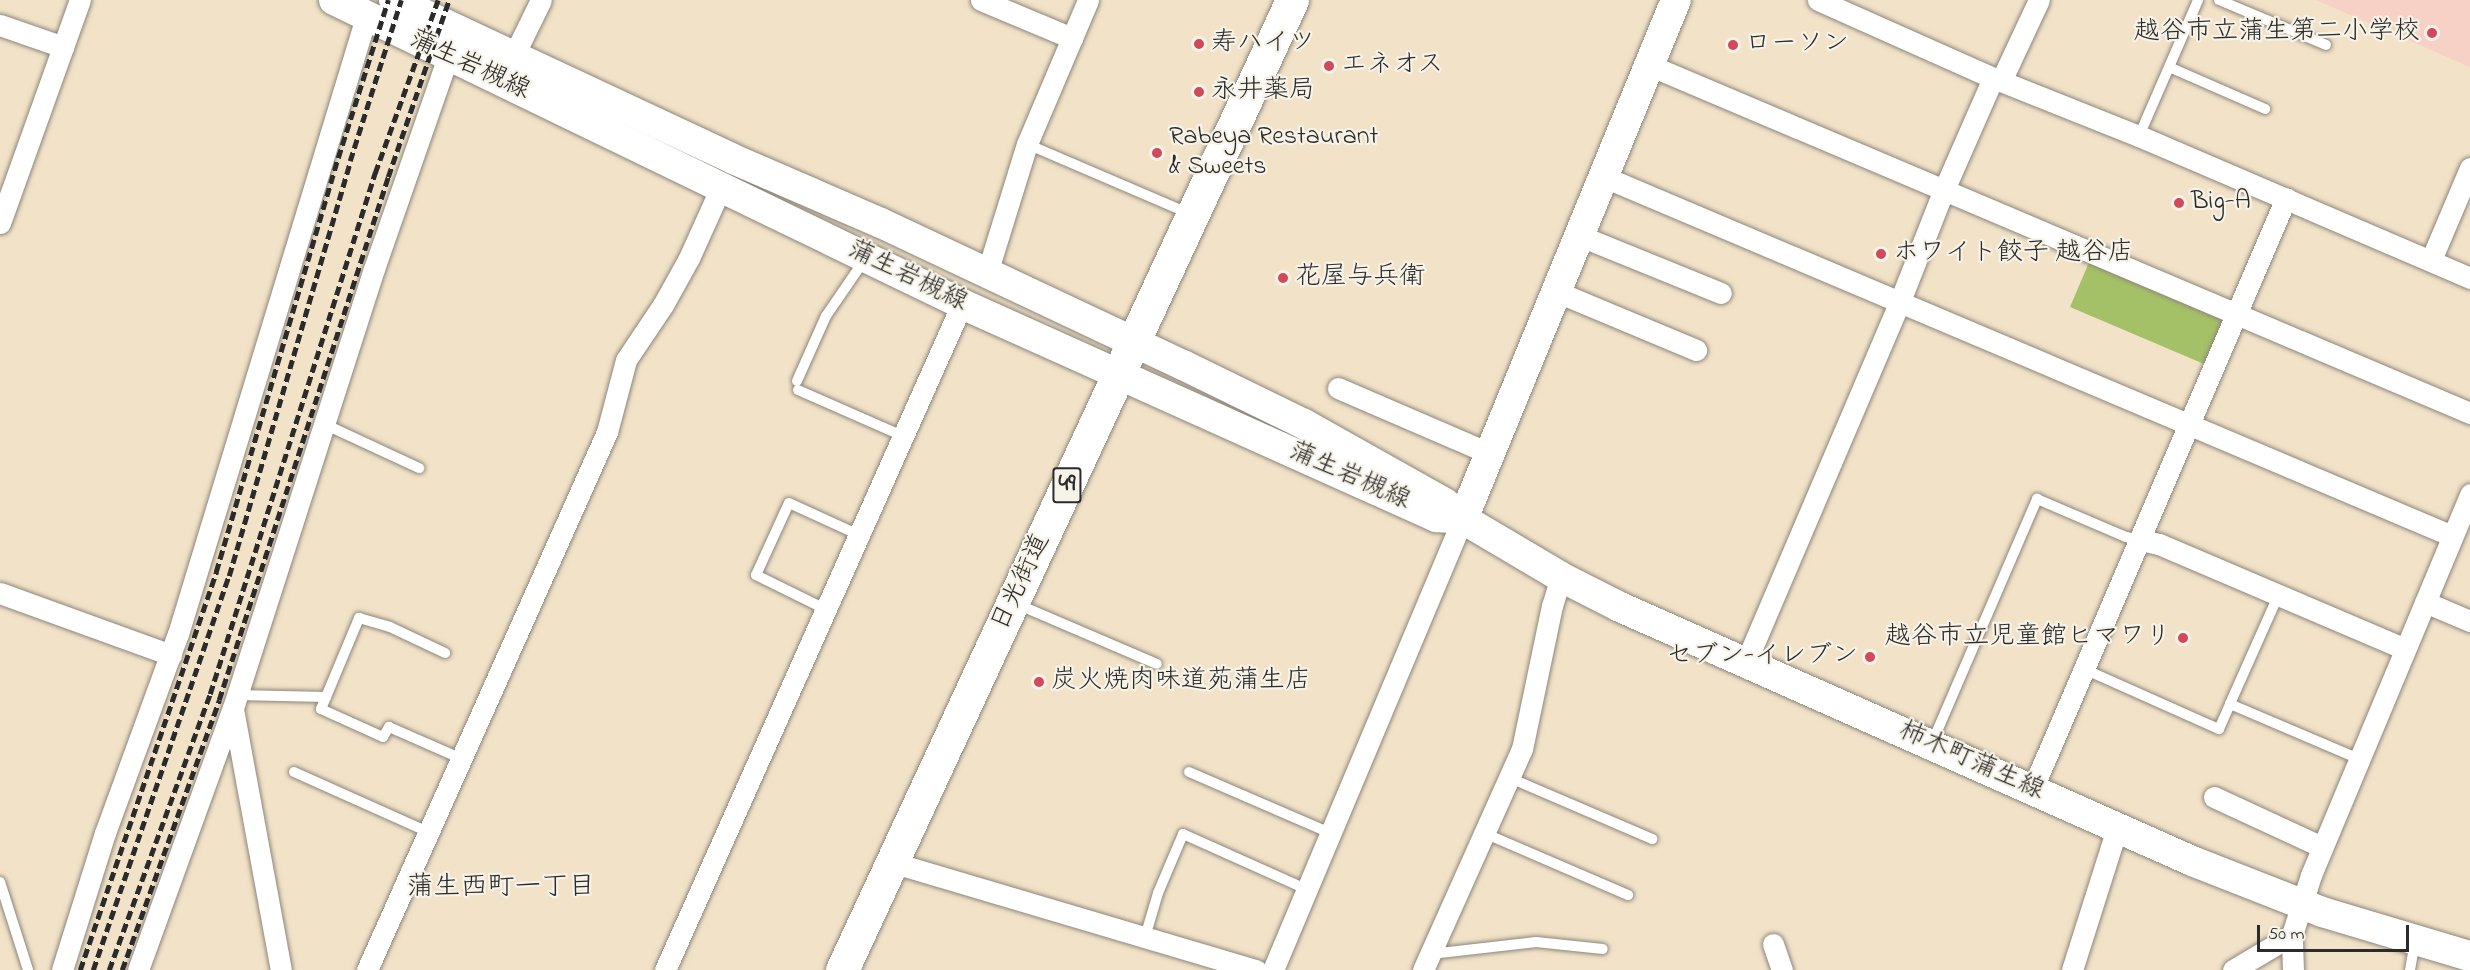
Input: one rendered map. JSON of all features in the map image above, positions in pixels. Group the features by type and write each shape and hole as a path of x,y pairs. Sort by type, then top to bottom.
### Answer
{"main road":[{"name":"蒲生岩槻線","path":"334,0 722,185 962,304 1436,517 1475,525"},
{"name":"蒲生岩槻線","path":"394,0 733,159 882,223 1134,343"},
{"name":"日光街道","path":"842,970 1292,0"},
{"path":"1475,525 1489,453 1676,0"},
{"name":"柿木町蒲生線","path":"1134,343 1304,424 1441,499 1475,525 1561,577 1620,607 1932,743 2117,828 2302,904 2415,941 2470,956"}],"street":[{"path":"1,216 80,0"},
{"path":"514,55 541,0"},
{"path":"981,0 1072,38"},
{"path":"987,273 1028,144 1088,0"},
{"path":"1818,0 1853,7 1997,80 2139,136 2470,278"},
{"path":"1746,662 1900,301 1943,192 2038,0"},
{"path":"62,970 105,833 171,656 366,17"},
{"path":"0,25 63,47"},
{"path":"138,970 234,702 324,424 448,56"},
{"path":"1649,65 1943,192 2470,413"},
{"path":"2431,260 2470,168"},
{"path":"1602,176 2452,536"},
{"path":"367,970 607,432 626,360 663,305 684,268 722,185"},
{"path":"2031,790 2286,198"},
{"path":"1578,235 1721,293"},
{"path":"1555,291 1696,350"},
{"path":"665,970 962,304"},
{"path":"1338,388 1489,453"},
{"path":"2293,970 2292,935 2322,848 2470,494"},
{"path":"1274,970 1332,834 1475,525"},
{"path":"2140,540 2159,544 2405,649"},
{"path":"1427,962 1522,749 1552,606 1561,577"},
{"path":"0,593 171,656"},
{"path":"2424,602 2470,621"},
{"path":"234,702 281,970"},
{"path":"2214,797 2322,848"},
{"path":"2072,970 2117,828"},
{"path":"891,862 1256,970"},
{"path":"2233,970 2292,935"},
{"path":"1773,944 1782,970"}],"lane":[{"path":"2139,136 2198,0"},
{"path":"2219,0 2326,45"},
{"path":"2169,67 2265,109"},
{"path":"1028,144 1192,215"},
{"path":"866,258 825,316 797,385 903,436"},
{"path":"324,424 419,468"},
{"path":"1932,743 2037,499 2126,537 2140,540"},
{"path":"825,609 756,575 789,503 859,535"},
{"path":"2084,669 2219,729 2278,596"},
{"path":"1014,602 1157,664"},
{"path":"445,653 390,627 359,618 321,709 383,737 389,726 462,759"},
{"path":"234,702 326,697"},
{"path":"2230,704 2359,759"},
{"path":"294,772 428,832"},
{"path":"1189,772 1332,834"},
{"path":"1510,778 1652,838"},
{"path":"1484,833 1628,895"},
{"path":"1145,937 1158,893 1183,834 1308,890"},
{"path":"0,882 27,970"},
{"path":"2410,970 2415,941"},
{"path":"1427,962 1536,942 1603,949"}],"shaded area":[{"name":"越谷市立蒲生第二小学校","path":"2316,0 2470,0 2470,67"}],"green space":[{"path":"2090,260 2220,314 2223,321 2204,364 2070,307"}],"railway":[{"path":"80,970 216,572 338,158 388,0"},
{"path":"93,970 229,576 350,161 401,0"},
{"path":"109,970 210,694 375,173 438,0"},
{"path":"122,970 219,700 388,177 449,0"}],"place":[{"name":"越谷市立蒲生第二小学校","path":"2432,33"},
{"name":"寿ハイツ","path":"1199,44"},
{"name":"ローソン","path":"1733,45"},
{"name":"エネオス","path":"1329,66"},
{"name":"永井薬局","path":"1199,92"},
{"name":"Rabeya Restaurant & Sweets","path":"1157,153"},
{"name":"Big-A","path":"2179,203"},
{"name":"ホワイト餃子 越谷店","path":"1881,254"},
{"name":"花屋与兵衛","path":"1283,278"},
{"name":"越谷市立児童館ヒマワリ","path":"2183,638"},
{"name":"セブン-イレブン","path":"1870,657"},
{"name":"炭火焼肉味道苑蒲生店","path":"1039,682"}],"district":[{"name":"蒲生西町一丁目","path":"501,888"}]}
